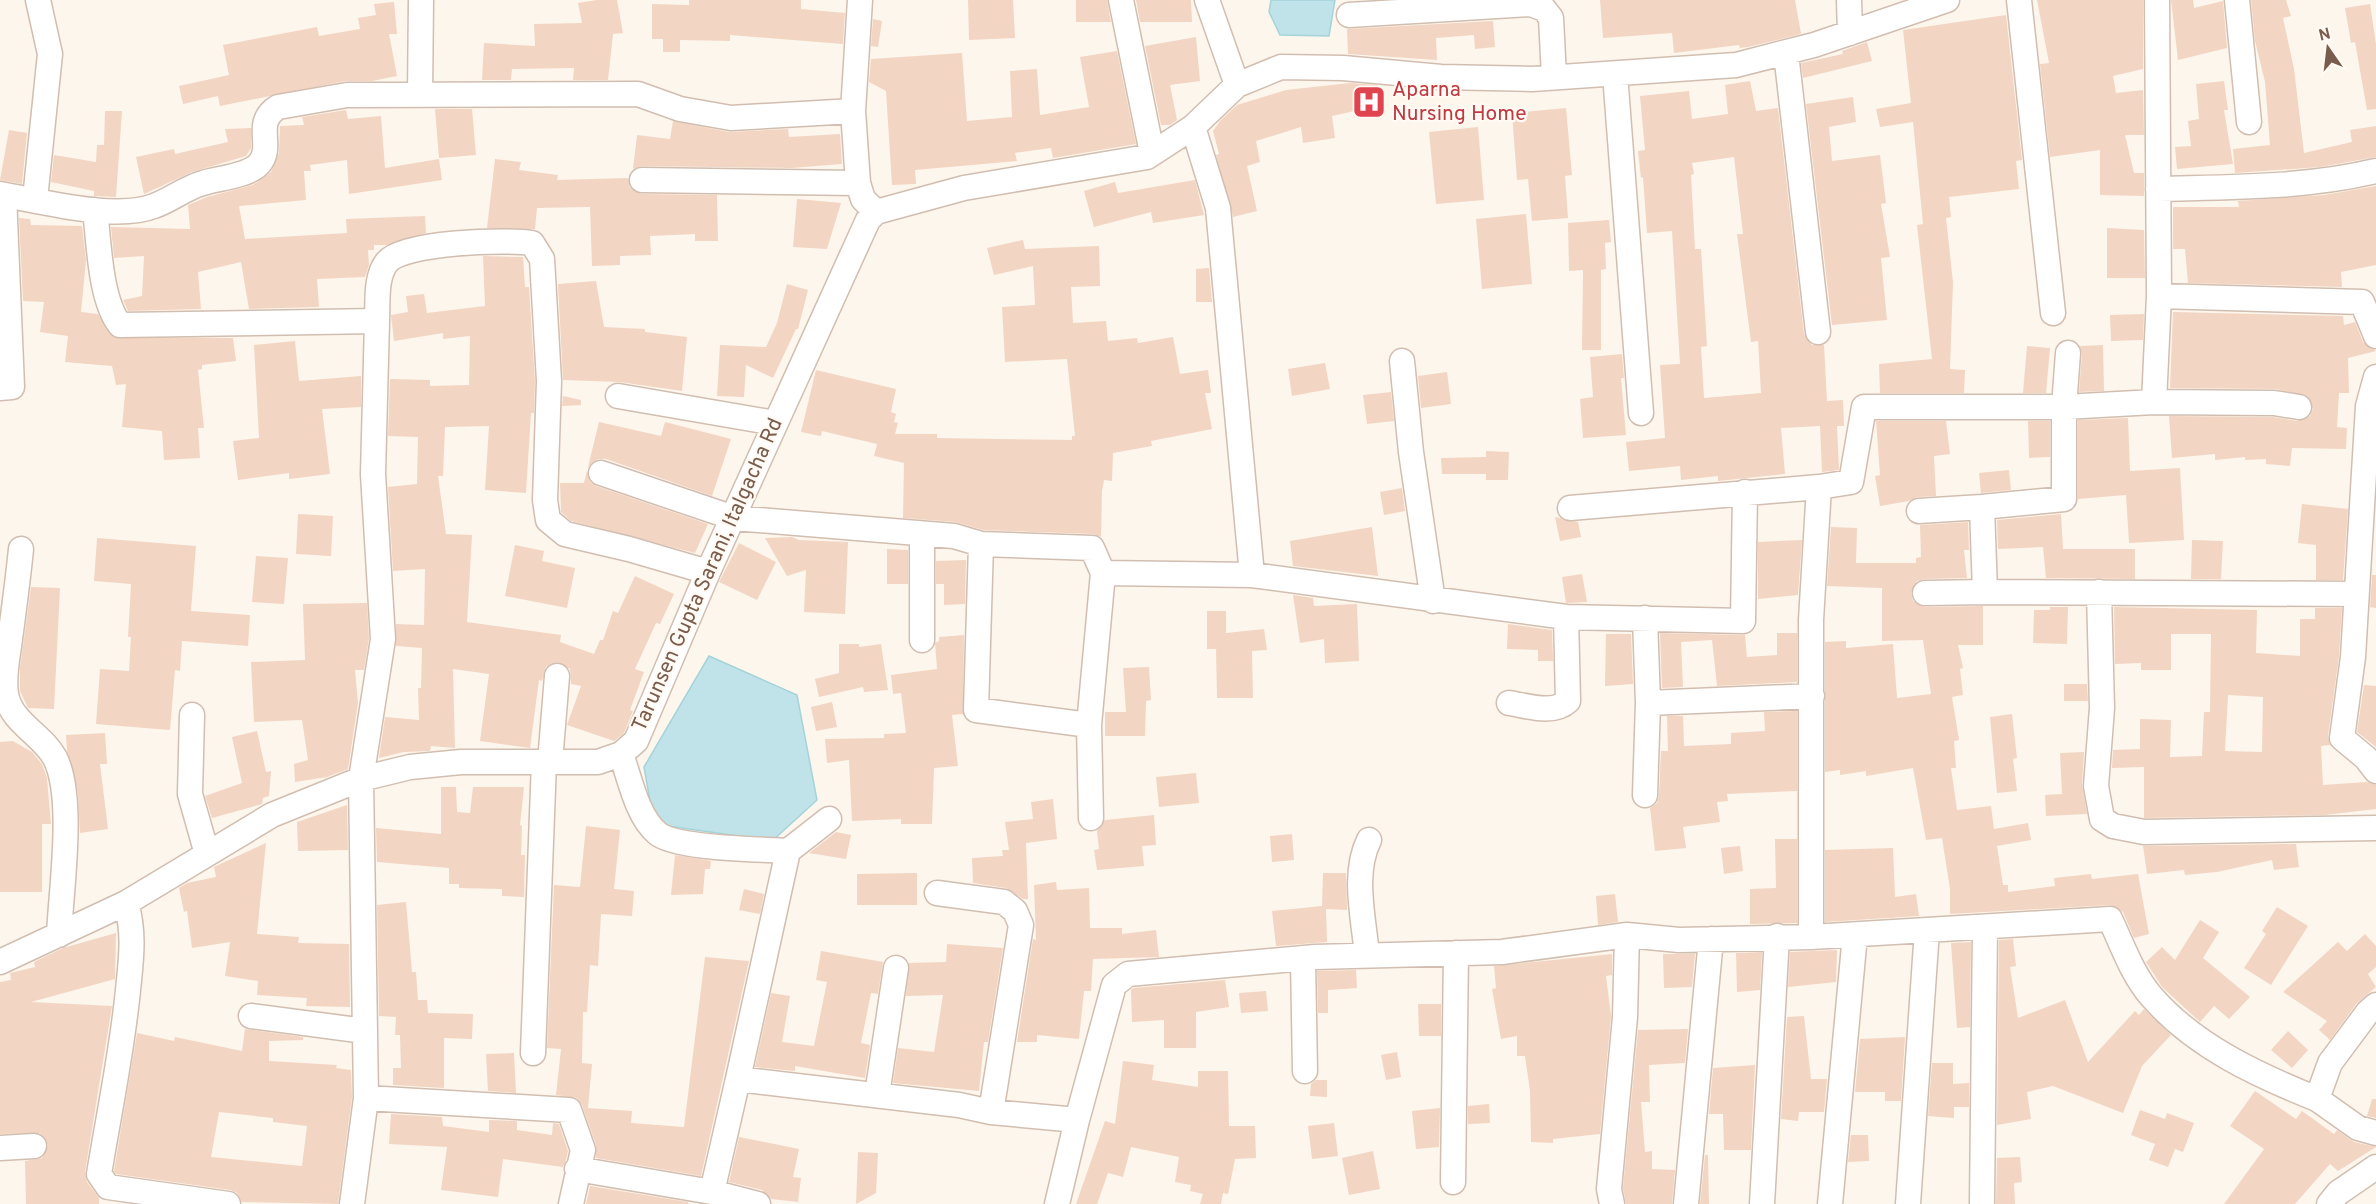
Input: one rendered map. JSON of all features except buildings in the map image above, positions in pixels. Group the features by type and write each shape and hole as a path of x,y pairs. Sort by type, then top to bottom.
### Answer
{"street":[{"path":"35,200 50,54 38,0"},
{"path":"420,95 421,0"},
{"path":"860,0 853,111 858,183 863,199 876,212 964,189 1147,157 1193,127 1237,85 1281,67 1343,68 1441,77 1554,77 1736,65 1850,33 1947,0"},
{"path":"1121,0 1152,153"},
{"path":"1207,0 1237,85"},
{"path":"1849,0 1850,33"},
{"path":"2019,0 2053,313"},
{"path":"2154,402 2159,296 2157,0"},
{"path":"2237,0 2249,122"},
{"path":"1349,15 1531,4 1544,9 1551,18 1554,77"},
{"path":"1786,52 1818,332"},
{"path":"1614,74 1641,413"},
{"path":"0,388 12,387 2,195 95,210 116,211 153,207 193,186 252,169 261,162 265,145 264,120 269,112 278,107 347,95 638,94 680,109 730,117 853,111"},
{"path":"1193,127 1218,208 1252,575"},
{"path":"2158,189 2287,185 2349,178 2376,171"},
{"path":"642,180 858,183"},
{"path":"95,210 104,281 112,315 120,325 377,321"},
{"name":"Tarunsen Gupta Sarani, Italgacha Rd","path":"0,962 126,903 272,815 361,779 410,767 461,762 598,762 621,754 636,741 775,423 855,247 868,220 876,212"},
{"path":"352,1204 366,1098 361,779 383,639 373,474 377,321 380,279 387,262 399,252 420,247 532,243 542,259 549,381 545,500 548,520 565,534 708,572"},
{"path":"2159,296 2362,302 2376,336"},
{"path":"1919,511 2064,499 2064,407 2068,352"},
{"path":"1402,361 1411,452 1433,601"},
{"path":"2376,377 2368,406 2353,657 2342,738 2366,758 2376,771"},
{"path":"618,396 775,423"},
{"path":"1570,508 1819,487 1851,482 1864,407 2064,407 2154,402 2274,403 2299,407"},
{"path":"601,473 734,518 954,536 981,544 1092,548 1103,573 1089,725 1091,818"},
{"path":"1811,937 1811,620 1819,487"},
{"path":"1103,573 1252,575 1566,617 1743,621 1745,492"},
{"path":"1982,507 1985,592"},
{"path":"922,534 922,640"},
{"path":"981,544 976,710 1089,725"},
{"path":"21,549 7,666 6,694 14,713 46,745 55,759 62,779 65,808 59,934"},
{"path":"2099,592 2102,708 2096,786 2102,819 2114,826 2144,832 2376,828"},
{"path":"1925,593 2355,594"},
{"path":"1509,703 1551,709 1562,706 1568,701 1566,617"},
{"path":"1645,618 1648,703 1645,795"},
{"path":"533,1053 547,762 557,676"},
{"path":"1648,703 1812,696"},
{"path":"192,715 190,794 207,855"},
{"path":"621,754 639,804 658,834 668,839 703,845 788,850 829,819"},
{"path":"1367,956 1360,869 1362,853 1369,840"},
{"path":"712,1192 788,850"},
{"path":"937,893 1004,902 1015,911 1021,925 991,1112"},
{"path":"126,903 131,920 133,942 125,1027 99,1174 108,1187 228,1204"},
{"path":"1057,1204 1077,1120 1114,985 1128,974 1303,959 1502,952 1627,935 1679,940 1811,937 2110,919 2129,962 2150,995 2193,1036 2265,1078 2317,1099 2358,1128 2376,1132"},
{"path":"1982,1204 1985,927"},
{"path":"1908,1204 1927,930"},
{"path":"1612,1204 1609,1189 1625,1017 1627,935"},
{"path":"1830,1204 1855,935"},
{"path":"1762,1204 1777,936"},
{"path":"1686,1204 1711,939"},
{"path":"1453,1182 1456,953"},
{"path":"1303,959 1305,1071"},
{"path":"877,1095 896,968"},
{"path":"2317,1099 2330,1063 2368,1012 2376,1005"},
{"path":"251,1016 365,1031"},
{"path":"738,1079 959,1105 991,1112 1077,1120"},
{"path":"366,1098 569,1110 583,1150 571,1204"},
{"path":"0,1148 34,1146"},
{"path":"2329,1204 2338,1193 2376,1167"},
{"path":"577,1169 712,1192 758,1204"}],"water":[{"path":"1271,0 1335,0 1329,36 1280,35 1269,12"},
{"path":"709,656 797,695 817,800 772,841 654,824 644,767"}],"place":[{"name":"Aparna Nursing Home","path":"1369,102"}]}
